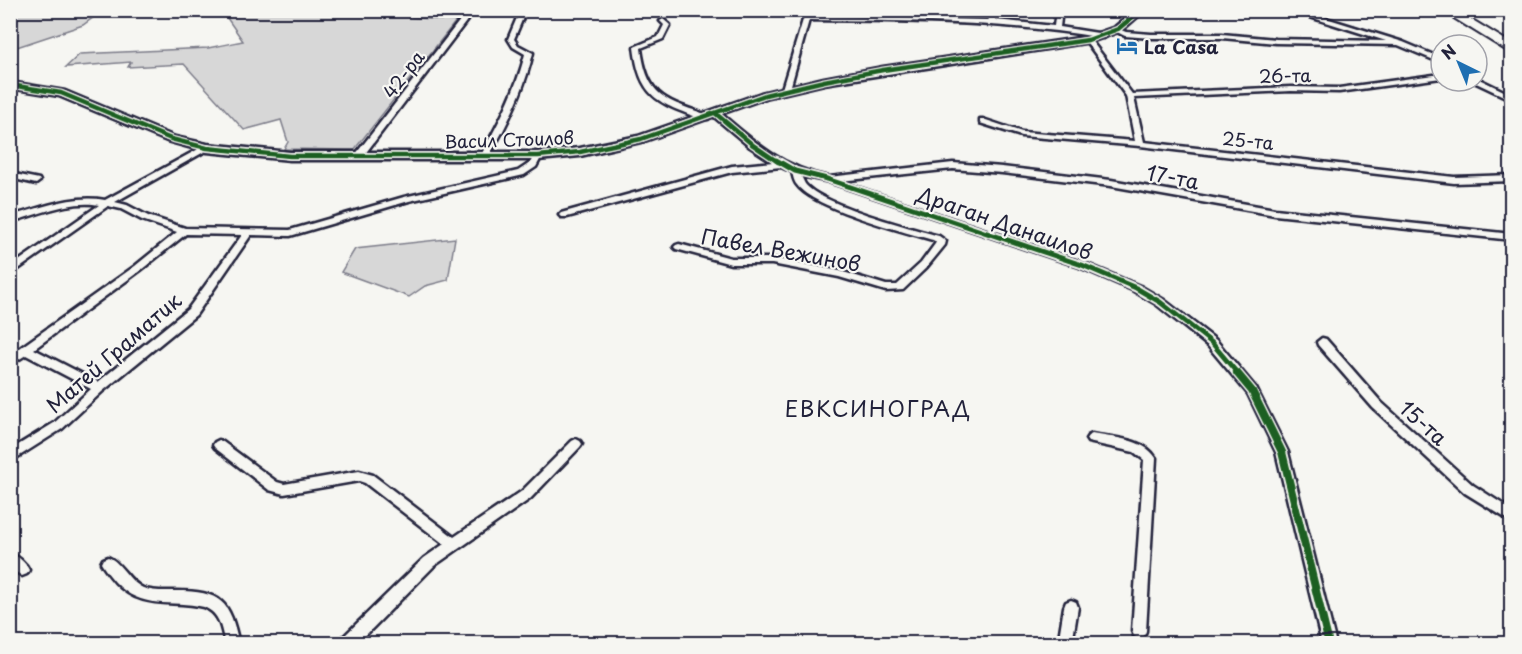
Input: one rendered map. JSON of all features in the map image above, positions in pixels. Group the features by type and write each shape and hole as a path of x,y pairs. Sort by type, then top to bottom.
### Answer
{"highway":[{"path":"1447,10 1512,51"},
{"path":"1462,10 1511,42"}],"street":[{"path":"896,10 897,19"},
{"path":"986,10 993,21"},
{"path":"1057,26 1059,10"},
{"name":"Васил Стоилов","path":"12,86 61,93 171,139 207,148 274,155 538,156 580,152 653,136 786,89 883,70 1088,40 1116,30 1131,21 1141,10"},
{"path":"1291,10 1401,43 1429,56"},
{"name":"42-ра","path":"358,157 472,11"},
{"path":"484,157 516,97 530,53 515,46 512,39 522,13"},
{"path":"786,89 808,14 993,21 1057,26 1104,36"},
{"name":"Драган Данаилов","path":"663,21 667,26 661,38 637,46 642,76 659,99 710,115 796,172 827,179 1082,265 1136,288 1212,343 1252,391 1282,452 1329,644"},
{"path":"1116,30 1125,34 1151,36 1401,43"},
{"path":"1088,40 1130,96 1140,144"},
{"name":"26-та","path":"1130,96 1291,89 1339,90 1429,78"},
{"path":"1489,86 1512,98"},
{"name":"25-та","path":"983,121 1021,134 1140,144 1454,180 1512,178"},
{"path":"10,272 107,203 207,148"},
{"path":"10,219 76,201 107,203 124,207 145,218 184,231 290,233 407,199 521,173 533,165 538,156"},
{"path":"564,215 732,169 781,164"},
{"name":"17-та","path":"827,179 953,166 992,169 1112,183 1275,212 1512,237"},
{"name":"Павел Вежинов","path":"679,247 730,261 772,261 840,274 886,288 899,288 924,265 940,245 940,241 936,238 864,216 816,195 801,184 796,172"},
{"path":"10,175 36,181"},
{"path":"10,361 138,268 184,231"},
{"name":"Матей Граматик","path":"10,457 58,426 99,388 192,312 248,233"},
{"name":"15-та","path":"1322,342 1377,405 1469,489 1512,517"},
{"path":"26,350 99,388"},
{"path":"1092,439 1137,448 1150,458 1139,631"},
{"path":"346,644 429,562 526,495 576,444"},
{"path":"219,445 273,486 284,489 359,476 369,479 453,544"},
{"path":"10,559 22,570"},
{"path":"108,563 117,575 141,594 156,597 192,598 210,602 223,613 232,644"},
{"path":"1065,644 1071,607"}],"shaded area":[{"path":"20,10 102,11 83,25 11,49 11,14"},
{"path":"243,11 404,11 407,17 456,21 354,150 284,149 288,142 281,120 244,130 184,64 128,67 131,62 66,67 80,54 208,48 243,41 227,18"},
{"path":"455,238 448,280 425,286 409,297 341,272 355,249"}],"cycle path":[{"path":"10,85 61,93 171,139 207,148 290,156 538,156 580,152 641,139 765,95 824,81 883,70 1088,40 1118,29 1141,10"},
{"path":"715,113 767,155 795,171 827,179 1082,265 1136,288 1160,302 1212,343 1252,391 1282,452 1329,644"}],"place":[{"name":"La Casa","path":"1127,46"}],"district":[{"name":"ЕВКСИНОГРАД","path":"878,407"}]}
